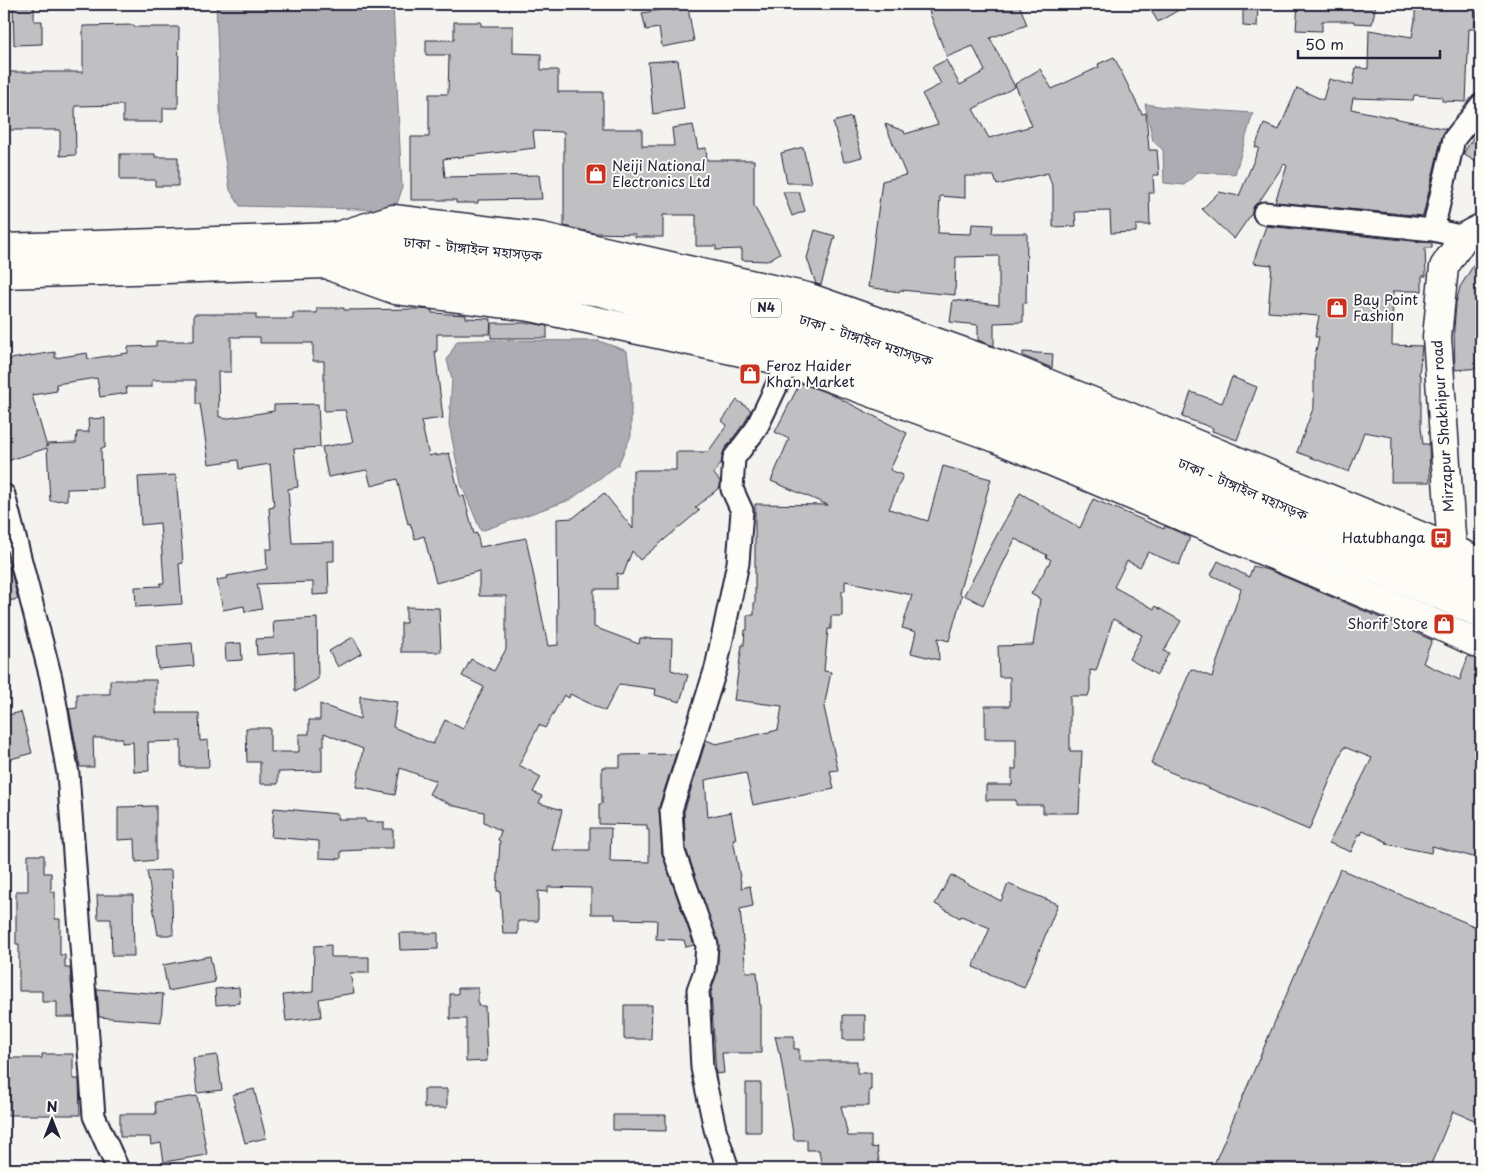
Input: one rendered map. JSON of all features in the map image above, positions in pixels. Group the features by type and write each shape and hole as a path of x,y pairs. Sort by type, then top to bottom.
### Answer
{"main road":[{"path":"336,237 394,219 542,237 807,297 1015,370 1452,550 1481,564"},
{"name":"Mirzapur Shakhipur road","path":"1452,550 1437,337 1444,267 1473,233"},
{"name":"ঢাকা - টাঙ্গাইল মহাসড়ক","path":"4,248 336,237 458,245 542,256 610,268 830,326 993,382 1481,592"},
{"path":"326,264 396,290 531,307 788,362 996,438 1427,620 1481,645"},
{"name":"ঢাকা - টাঙ্গাইল মহাসড়ক","path":"4,274 326,264 456,272 600,292 796,343 982,404 1481,614"}],"street":[{"path":"1433,230 1454,139 1481,104"},
{"path":"1264,213 1473,233"},
{"path":"728,1169 715,1129 702,1068 698,990 705,971 707,945 674,852 671,810 716,668 738,563 742,511 732,489 734,458 756,429 788,362"},
{"path":"4,495 51,678 68,774 94,1116 118,1169"}],"shaded area":[{"path":"216,4 393,4 402,189 395,210 240,206 230,190 221,136"},
{"path":"1145,104 1253,113 1235,174 1198,172 1184,185 1164,183 1163,150 1153,141"},
{"path":"457,341 599,341 627,351 631,383 631,436 618,465 570,500 481,531 461,484 449,424 452,379 447,360"}],"building":[{"path":"928,4 946,4 948,10 965,4 1019,4 1027,25 990,38 1015,87 973,109 989,138 1032,126 1015,84 1040,69 1052,89 1099,67 1098,64 1114,57 1142,114 1146,113 1149,150 1157,150 1159,175 1153,175 1154,193 1149,193 1150,225 1136,225 1136,232 1111,233 1110,211 1075,212 1076,226 1053,227 1053,189 1048,173 997,185 994,176 965,176 965,198 940,196 938,233 971,234 972,224 993,225 992,233 1027,233 1026,303 1023,303 1023,322 994,323 994,346 978,340 978,325 950,322 953,300 999,305 999,256 956,257 955,295 900,290 899,292 868,287 882,181 906,175 885,124 904,131 905,134 938,124 922,94 941,84 932,67 946,60 960,85 985,71 973,46 947,57"},
{"path":"1147,4 1189,4 1158,22"},
{"path":"1243,4 1258,4 1257,27 1243,26"},
{"path":"1298,4 1376,4 1372,24 1354,23 1354,21 1322,21 1322,31 1296,30"},
{"path":"1415,4 1479,4 1474,29 1469,29 1466,102 1442,101 1442,97 1414,95 1413,100 1353,98 1351,109 1446,129 1442,136 1423,216 1275,202 1287,166 1284,164 1259,202 1254,206 1252,213 1234,239 1202,209 1219,192 1239,196 1259,148 1255,147 1264,124 1279,130 1297,88 1323,100 1329,79 1353,85 1356,67 1368,69 1369,30 1412,37"},
{"path":"13,6 34,6 34,21 42,21 42,44 14,45"},
{"path":"672,8 673,11 688,8 694,41 662,47 659,28 646,30 642,13"},
{"path":"454,22 481,22 481,26 513,26 513,53 541,54 541,70 558,70 558,92 603,92 603,129 642,129 642,146 674,146 672,128 693,125 698,149 706,148 707,160 754,160 754,206 780,253 767,261 742,260 742,249 716,250 716,246 696,246 696,215 663,215 663,237 635,237 635,234 594,233 564,226 564,132 533,131 535,148 443,159 445,177 539,175 542,199 478,200 478,203 456,203 456,200 411,200 411,137 429,137 429,94 448,94 449,55 426,55 426,40 454,40"},
{"path":"134,25 134,27 179,27 178,108 163,108 163,122 123,122 123,105 75,106 76,155 60,156 60,130 4,130 4,72 83,72 83,26"},
{"path":"678,60 684,109 653,114 648,62"},
{"path":"851,117 862,157 844,162 833,122"},
{"path":"1481,125 1481,165 1463,154"},
{"path":"803,147 811,183 787,183 781,153"},
{"path":"120,154 155,154 155,157 178,157 178,186 155,186 155,180 120,180"},
{"path":"783,192 799,192 805,211 792,216"},
{"path":"1266,226 1432,243 1432,248 1425,248 1426,276 1422,276 1422,291 1393,291 1392,345 1422,346 1419,375 1421,376 1421,427 1423,444 1429,444 1430,482 1391,482 1392,437 1364,432 1349,472 1297,452 1314,406 1314,360 1319,337 1315,337 1319,316 1268,312 1272,265 1253,263"},
{"path":"815,230 835,236 821,285 816,284 807,258"},
{"path":"1481,253 1481,368 1455,370 1454,329 1456,303 1460,287"},
{"path":"317,308 344,308 344,310 418,309 432,310 432,313 466,315 466,318 491,319 490,334 437,334 437,351 435,351 443,418 421,421 429,456 449,453 460,497 464,496 474,534 477,533 480,547 526,538 548,646 558,645 557,519 573,518 604,493 633,529 633,470 676,470 676,452 708,452 727,425 722,421 737,400 751,410 745,422 724,450 721,463 714,474 720,481 720,487 695,508 700,510 640,560 632,551 623,575 617,573 617,589 594,589 594,627 639,644 640,638 672,639 671,670 688,675 680,702 655,695 656,689 619,684 605,711 570,694 569,698 564,695 545,728 539,725 519,765 541,777 533,792 542,796 539,803 562,810 552,850 590,850 590,828 611,828 610,861 649,862 649,830 647,830 647,825 599,824 599,804 602,804 602,767 620,767 620,755 676,754 659,807 662,853 694,945 686,947 684,940 656,939 657,920 615,919 615,914 591,914 591,888 548,887 548,892 538,891 538,921 518,921 518,934 503,934 500,891 497,891 500,841 498,840 501,831 484,822 484,812 454,806 429,794 436,781 400,768 395,795 356,787 363,749 324,733 322,771 278,772 278,784 260,784 260,762 247,762 246,728 270,728 270,752 299,752 299,734 309,734 309,720 320,720 320,704 360,719 360,696 397,702 393,727 433,744 445,720 463,729 484,687 462,676 471,659 494,671 506,649 506,596 479,596 479,571 436,583 424,536 415,539 410,523 408,524 397,479 371,486 367,470 328,477 322,447 353,442 345,410 324,411 324,361 313,361 313,343 260,343 260,337 231,337 231,372 218,372 219,417 223,417 223,419 274,411 274,405 318,404 320,447 294,449 298,487 288,489 292,543 334,542 334,561 328,561 329,594 313,595 313,582 257,584 262,609 245,612 244,606 223,610 217,580 228,578 227,576 267,569 266,549 272,549 269,508 274,507 270,464 239,469 238,460 209,464 200,404 196,404 196,380 152,380 152,387 126,387 127,393 100,397 97,378 56,384 57,391 32,395 47,447 47,444 76,443 77,432 89,432 88,419 105,418 105,448 101,448 102,488 67,489 67,500 50,501 47,448 4,462 4,360 55,352 55,358 87,353 88,359 128,353 128,347 156,346 156,341 194,341 194,314 256,314 256,319 293,319 293,313 317,313"},
{"path":"491,323 531,323 547,326 547,338 491,338"},
{"path":"1023,352 1053,354 1052,368 1023,356"},
{"path":"1232,377 1257,387 1237,440 1212,431 1213,428 1182,417 1191,392 1222,403"},
{"path":"800,383 831,394 907,433 890,470 903,475 889,509 928,521 943,466 991,479 959,593 962,595 949,641 938,638 939,660 911,653 916,632 902,628 912,595 845,581 845,591 842,591 842,616 831,616 831,629 828,629 824,671 831,672 824,707 838,770 830,771 834,789 753,805 746,773 705,780 708,817 731,812 736,839 733,839 742,888 750,886 753,906 740,909 746,972 757,972 761,1005 761,1053 722,1053 724,1073 716,1074 711,992 717,972 719,946 686,849 684,812 706,740 716,744 778,730 782,706 734,700 742,645 744,645 745,630 747,630 747,615 754,615 755,504 828,505 771,481 789,439 775,432"},
{"path":"176,475 183,563 179,564 182,604 136,607 135,587 161,586 160,583 164,583 160,523 141,525 138,477"},
{"path":"1020,493 1080,528 1093,499 1164,529 1165,526 1190,537 1179,565 1148,552 1140,567 1127,561 1114,587 1154,609 1155,606 1181,621 1164,651 1169,653 1157,675 1129,659 1142,635 1113,619 1096,671 1090,670 1090,690 1088,696 1070,696 1070,751 1082,751 1079,813 1043,813 1043,805 1016,805 1016,800 986,800 986,785 1012,785 1012,769 1016,769 1016,739 985,739 985,706 1010,706 1010,677 999,677 998,646 1033,645 1040,599 1031,594 1051,560 1046,557 1047,555 1015,539 983,605 964,595"},
{"path":"4,560 8,560 18,599 4,602"},
{"path":"1218,561 1249,577 1253,566 1271,571 1432,640 1423,663 1460,680 1468,656 1481,660 1481,844 1477,858 1432,846 1431,853 1386,844 1387,842 1363,830 1361,835 1359,834 1351,852 1329,843 1372,758 1344,747 1309,830 1151,764 1191,669 1212,677 1241,589 1211,575"},
{"path":"406,607 439,608 441,652 401,652 401,623 406,623"},
{"path":"317,618 318,679 295,692 294,652 257,655 256,639 274,638 273,621"},
{"path":"353,637 362,653 338,667 329,651"},
{"path":"192,643 194,666 158,669 156,646"},
{"path":"241,643 242,660 226,661 225,644"},
{"path":"110,680 156,680 156,713 199,713 200,741 208,740 209,767 181,767 181,741 148,742 149,771 134,772 133,742 122,743 122,738 93,738 94,767 80,767 69,709 77,708 77,694 110,694"},
{"path":"21,712 32,753 4,761 4,716"},
{"path":"156,806 156,860 136,862 135,839 118,840 118,807"},
{"path":"274,808 338,814 337,819 365,819 366,822 384,822 384,829 393,829 393,848 362,848 362,850 341,851 341,859 319,858 319,841 271,837"},
{"path":"28,855 44,855 44,873 51,873 51,892 55,892 55,919 60,919 60,955 65,955 65,968 70,968 74,1017 57,1017 57,1002 42,1002 42,991 19,991 19,944 16,944 16,891 28,891"},
{"path":"1340,869 1481,929 1481,1123 1453,1111 1429,1169 1212,1169"},
{"path":"171,870 173,935 158,935 147,871"},
{"path":"951,875 1001,901 1008,884 1058,904 1024,988 973,967 990,928 961,916 960,918 935,904"},
{"path":"97,895 133,895 134,956 112,956 111,919 98,919"},
{"path":"399,933 438,933 438,949 400,950"},
{"path":"331,945 331,957 369,957 369,973 350,973 354,993 319,999 321,1017 286,1021 283,995 313,992 314,946"},
{"path":"210,956 215,982 168,991 163,965"},
{"path":"239,987 240,1003 216,1005 215,989"},
{"path":"458,988 478,988 478,1006 485,1006 487,1061 466,1062 466,1019 450,1019 450,994 458,994"},
{"path":"97,989 163,994 161,1022 99,1017"},
{"path":"624,1005 652,1005 651,1039 624,1039"},
{"path":"843,1015 865,1015 865,1040 843,1040"},
{"path":"775,1036 794,1036 794,1049 799,1049 799,1061 857,1061 857,1073 871,1073 869,1106 841,1106 848,1136 871,1136 871,1148 877,1147 880,1169 822,1169 819,1150 807,1150 807,1140 794,1140 780,1053"},
{"path":"42,1054 73,1054 73,1079 79,1079 80,1115 5,1115 4,1058 42,1058"},
{"path":"217,1055 222,1090 197,1093 193,1058"},
{"path":"746,1083 761,1083 761,1132 746,1132"},
{"path":"254,1089 266,1138 245,1143 232,1095"},
{"path":"424,1089 447,1089 447,1108 424,1108"},
{"path":"197,1096 207,1155 164,1162 161,1143 151,1145 150,1137 120,1137 120,1114 156,1114 155,1102"},
{"path":"613,1115 666,1115 666,1131 613,1130"}],"place":[{"name":"Neiji National Electronics Ltd","path":"596,174"},
{"name":"Bay Point Fashion","path":"1337,308"},
{"name":"Feroz Haider Khan Market","path":"750,374"},
{"name":"Hatubhanga","path":"1441,538"},
{"name":"Shorif Store","path":"1444,624"}]}
